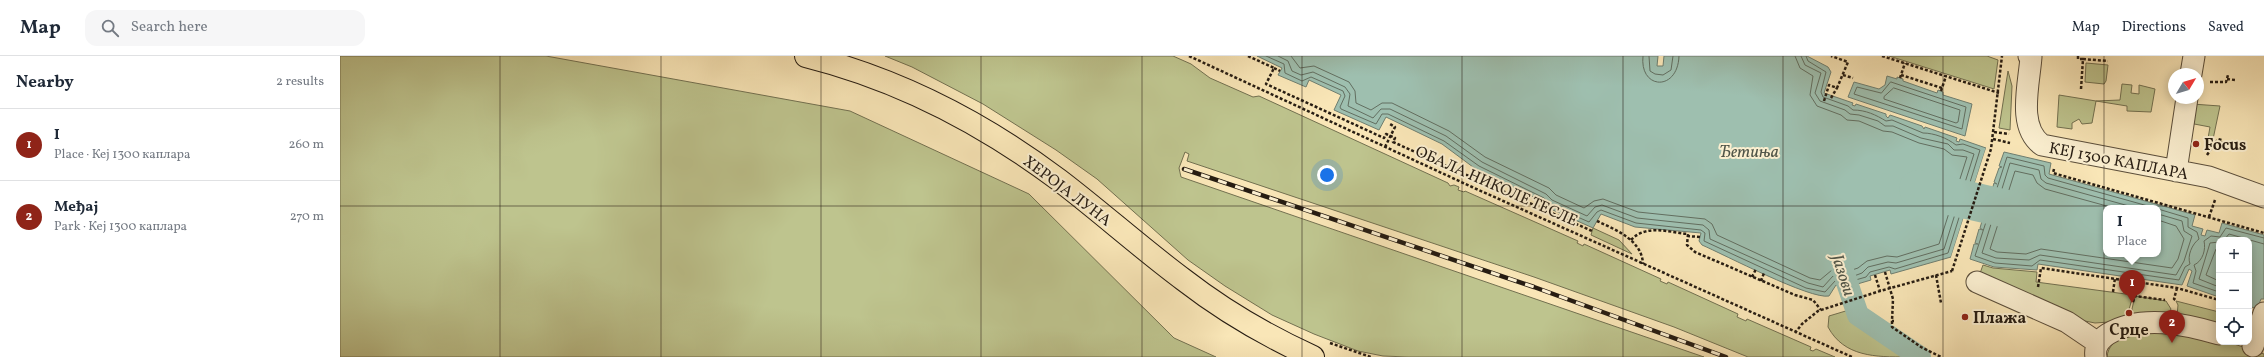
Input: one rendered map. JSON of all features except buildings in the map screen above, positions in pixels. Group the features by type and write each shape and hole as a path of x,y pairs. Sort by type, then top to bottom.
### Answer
{"main road":[{"name":"ХЕРОЈА ЛУНА","path":"806,56 849,68 907,89 984,131 1058,179 1205,296 1256,328 1313,357"}],"street":[{"name":"КЕЈ 1300 КАПЛАРА","path":"2031,56 2026,120 2031,133 2038,142 2049,147 2221,180 2264,197"},
{"path":"2194,56 2196,68"},
{"path":"2176,171 2186,104"},
{"path":"1977,282 2067,322 2097,350 2105,336 2116,330 2152,322 2172,323 2216,333"},
{"path":"2253,346 2264,313"}],"path":[{"name":"ОБАЛА НИКОЛЕ ТЕСЛЕ","path":"1189,56 1385,147 1795,333 1852,357"},
{"path":"1248,56 1280,71"},
{"path":"1831,56 1848,62 1831,98"},
{"path":"1882,56 1999,93"},
{"path":"1952,271 1991,149 1999,93 1999,65 2002,56"},
{"path":"2078,56 2078,59 2083,60 2108,61"},
{"path":"2081,90 2083,60"},
{"path":"1905,63 1901,77 1941,90 1946,76"},
{"path":"1274,68 1266,84 1384,138 1386,134 1395,138 1393,142 1592,231"},
{"path":"1843,75 1854,78"},
{"path":"2204,79 2226,82 2228,75"},
{"path":"2227,79 2234,80"},
{"path":"1824,101 1829,85 1837,88"},
{"path":"1385,147 1395,126 1390,124"},
{"path":"1994,132 2010,135"},
{"path":"1993,139 2010,143"},
{"path":"2206,155 2218,139 2222,140 2222,148"},
{"path":"2053,171 2052,173 2264,232"},
{"path":"2209,217 2213,204"},
{"path":"1597,221 1619,231 1631,240 1642,255 1643,264"},
{"path":"1631,240 1636,234 1647,230 1688,234 1687,236 1700,237"},
{"path":"1687,236 1686,242 1691,250 1795,295 1814,300 1822,310"},
{"path":"2039,282 2041,268 2176,288 2216,299"},
{"path":"1752,277 1756,269"},
{"path":"1795,333 1810,316 1822,310 1936,275 1952,271 1956,273"},
{"path":"1885,272 1893,299 1892,327 1921,347 1941,357"},
{"path":"1761,281 1764,273"},
{"path":"1875,275 1880,291"},
{"path":"1936,275 1941,303"},
{"path":"2114,292 2115,278"},
{"path":"2176,288 2174,299 2177,301"}],"green space":[{"path":"340,56 546,56 850,111 1029,194 1174,338 1216,357 340,357"},
{"path":"885,56 1173,56 1191,64 1210,78 1253,97 1259,96 1448,183 1450,186 1454,185 1459,187 1458,190 1465,191 1578,241 1577,243 1583,246 1584,244 1661,279 1660,281 1667,284 1668,282 1738,314 1737,317 1746,321 1747,319 1811,347 1810,350 1813,351 1816,349 1835,357 1748,357 1674,327 1534,277 1187,161 1189,154 1185,152 1179,168 1181,177 1704,357 1408,357 1383,356 1358,351 1314,334 1272,315 1225,286 1188,260 1097,179 1056,150 983,104 912,67"},
{"path":"1889,56 1987,56 1998,60 1994,89"},
{"path":"2086,63 2108,65 2106,81 2104,84 2085,82"},
{"path":"2008,71 2012,86 2010,130 1999,128"},
{"path":"2122,84 2132,85 2131,93 2139,94 2139,85 2155,89 2151,112 2127,111 2127,106 2096,101 2120,100"},
{"path":"2059,95 2096,101 2092,123 2082,124 2079,119 2072,123 2072,129 2057,127"},
{"path":"2192,104 2220,106 2212,144 2207,144 2210,127 2189,123"},
{"path":"1593,228 1619,240 1632,254 1591,235"},
{"path":"1983,265 1993,268 2037,272 2036,282 2133,295 2127,317 2123,321 2095,323 2080,320 1979,276"},
{"path":"2135,296 2166,301 2171,309 2169,314 2133,315 2132,309"},
{"path":"2176,301 2216,311 2216,328 2177,316 2178,305"},
{"path":"1849,310 1858,324 1866,331 1907,357 1884,357 1862,353 1852,350 1843,344 1835,337 1828,327 1829,316"},
{"path":"2152,327 2216,341 2216,345 2237,345 2264,354 2264,357 2107,357 2112,344 2124,336"}],"water":[{"name":"Ђетиња","path":"1257,56 1658,56 1657,66 1663,66 1664,56 1807,56 1828,67 1831,72 1824,93 1853,103 1852,105 1855,106 1856,104 1886,114 1888,118 1890,115 1922,126 1924,129 1925,127 1957,138 1956,141 1959,142 1960,139 1986,148 1951,257 1891,274 1890,270 1870,276 1871,280 1854,285 1853,288 1847,290 1836,285 1829,296 1819,295 1786,284 1702,245 1699,241 1701,233 1635,227 1601,214 1593,228 1544,206 1542,201 1477,170 1442,144 1386,117 1379,130 1334,110 1341,95 1309,80 1306,87 1278,75 1282,68"},
{"path":"1887,76 1903,79 1903,81 1937,93 1938,90 1943,92 1943,95 1972,104 1965,136 1848,97 1854,82 1879,89 1885,85"},
{"path":"2004,152 2051,163 2049,174 2159,205 2103,205 2103,257 2161,257 2161,205 2195,215 2192,226 2203,229 2201,235 2205,236 2207,230 2219,233 2222,223 2264,235 2264,299 2261,299 2257,309 2252,307 2252,237 2216,237 2216,296 2187,286 2192,271 2189,269 2182,285 2038,264 2037,270 1994,267 1970,259 1974,244 1978,244 1975,243 1979,229 1983,230 1980,228 1984,214 1988,214 1985,213 1989,198 1992,199 1990,197 1994,183 1997,184 1994,182 1999,168 2002,167 1999,166"}],"pier":[{"path":"1986,148 1988,148 1953,257 1951,257"}],"waterway":[{"name":"Ђетиња","path":"1918,189 2103,230"},
{"name":"Јазови","path":"1840,262 1858,315 1920,357"}],"railway":[{"path":"1184,169 1534,287 1726,357"}],"place":[{"name":"Focus","path":"2196,144"},
{"name":"I","path":"2132,303"},
{"name":"Срце","path":"2129,313"},
{"name":"Плажа","path":"1965,317"},
{"name":"Међај","path":"2172,343"}]}
